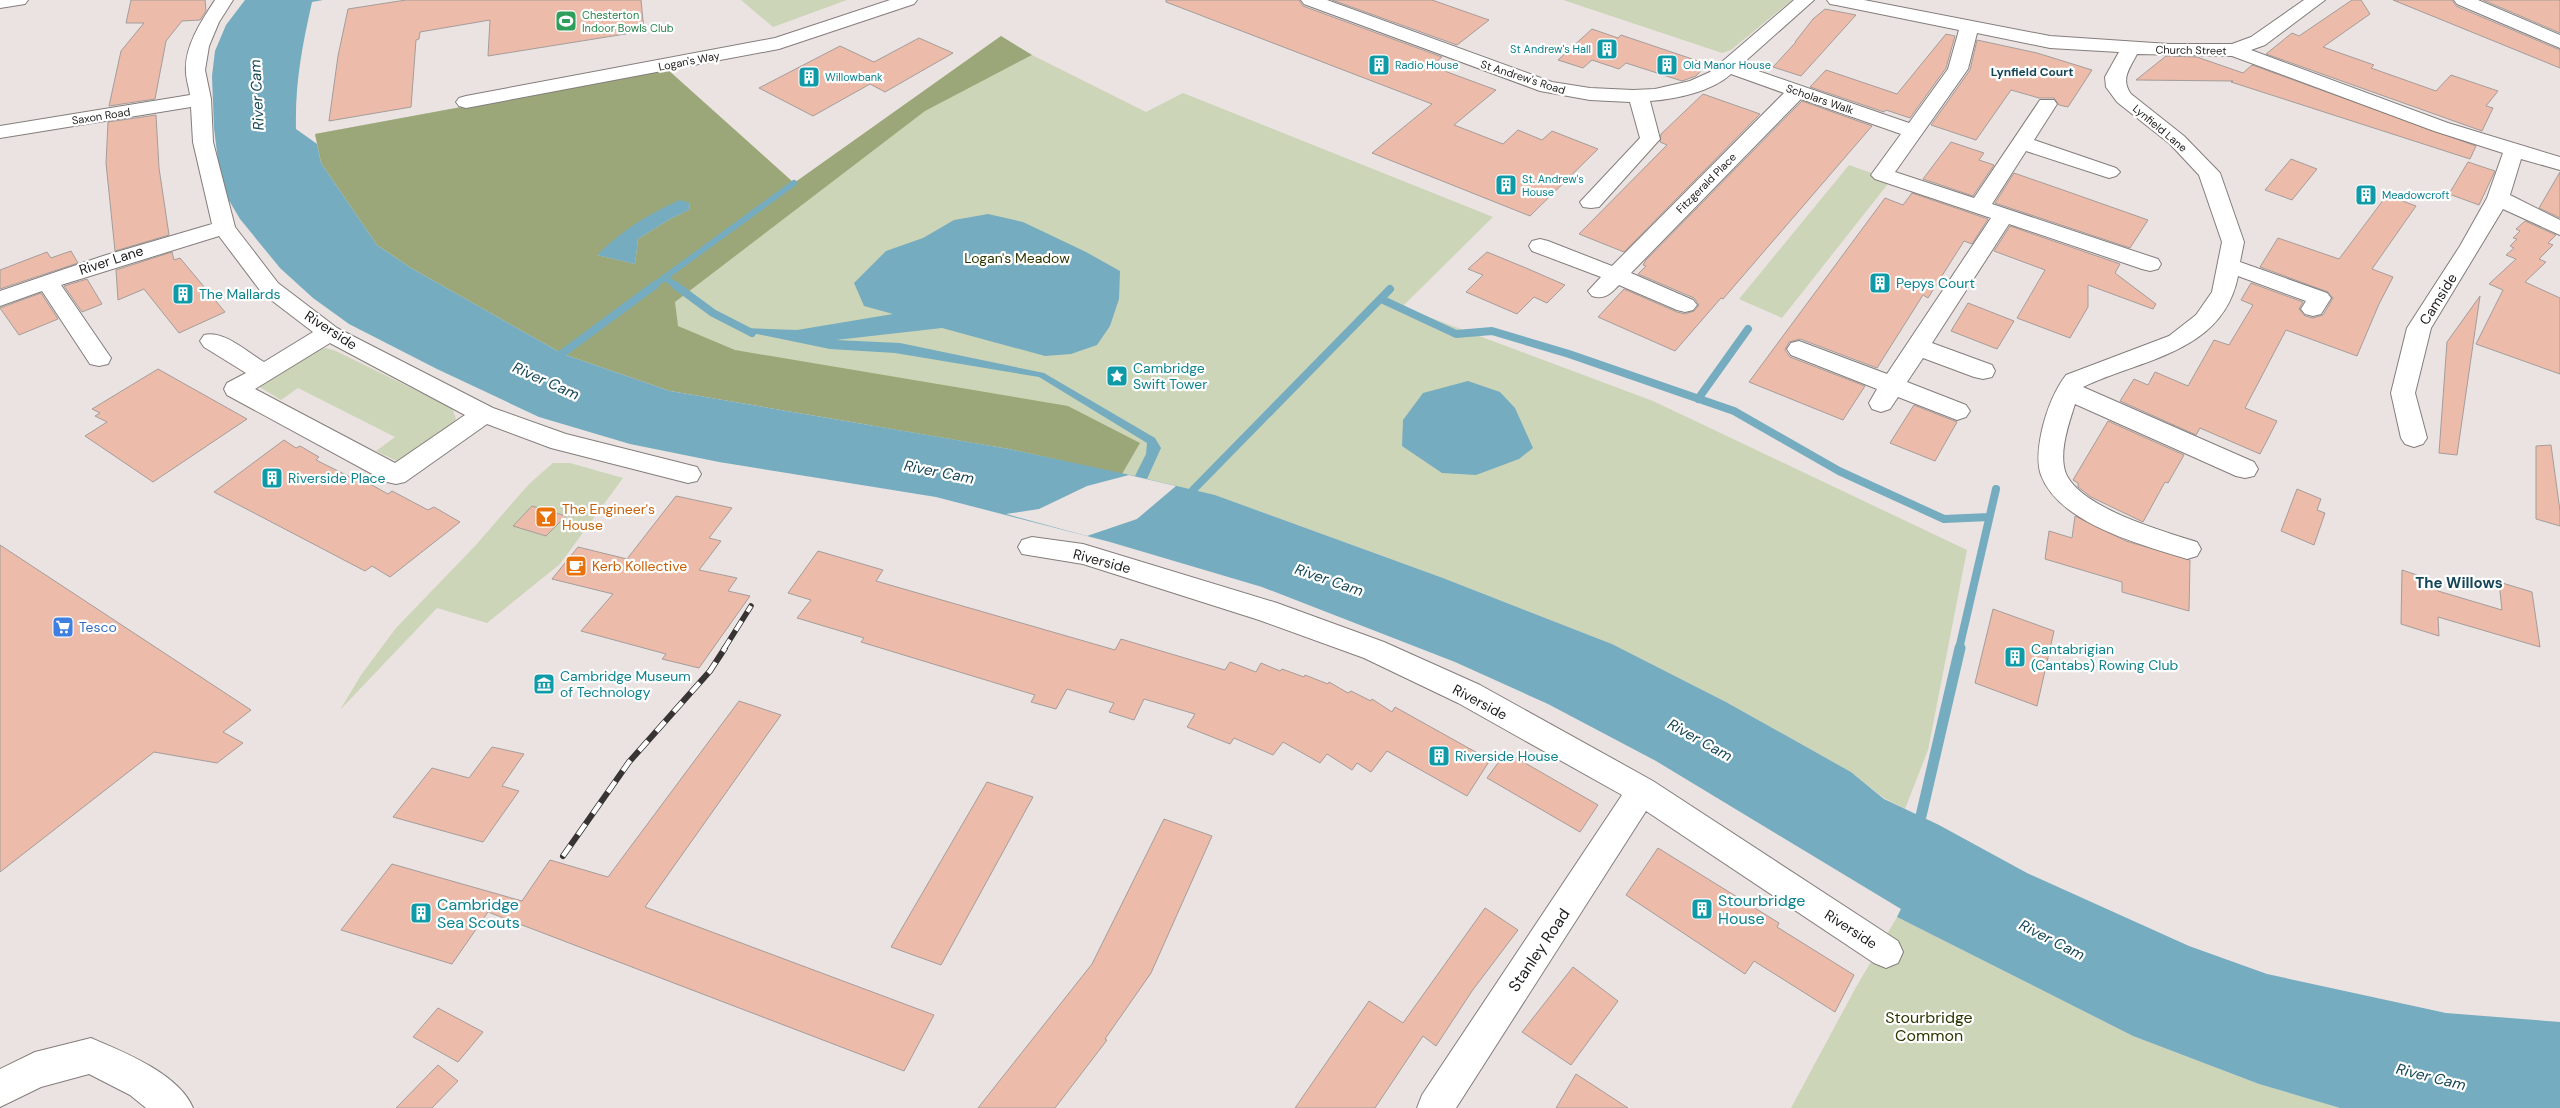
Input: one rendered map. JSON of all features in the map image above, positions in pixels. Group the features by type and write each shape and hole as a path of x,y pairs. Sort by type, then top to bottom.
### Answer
{"street":[{"path":"0,3 19,0"},
{"name":"Riverside","path":"224,0 210,22 200,46 195,70 201,99 203,142 224,228 270,288 329,333 484,414 570,445 688,474"},
{"name":"Logan's Way","path":"466,102 780,44 908,0"},
{"name":"St Andrew's Road","path":"1310,0 1547,87 1577,93 1640,96 1668,93 1700,84 1717,76 1805,0"},
{"name":"Church Street","path":"1836,0 2050,42 2131,48 2234,50 2441,127 2560,164"},
{"path":"2234,50 2258,41 2316,0"},
{"path":"2463,0 2560,42"},
{"path":"1969,27 1958,69 1882,175 2150,264"},
{"name":"Lynfield Lane","path":"2067,390 2075,381 2086,375 2123,364 2177,342 2204,320 2223,292 2233,242 2222,205 2209,173 2177,140 2129,103 2116,87 2115,77 2131,48"},
{"name":"Scholars Walk","path":"1728,67 1912,131"},
{"name":"Fitzgerald Place","path":"1608,283 1797,91"},
{"path":"1592,202 1650,139 1640,96"},
{"name":"Saxon Road","path":"0,132 201,99"},
{"path":"1979,207 2046,104"},
{"path":"2020,142 2109,172"},
{"name":"Camside","path":"2414,438 2403,392 2419,328 2471,246 2498,198 2514,150"},
{"path":"2498,198 2560,228"},
{"path":"1887,394 2004,215"},
{"name":"River Lane","path":"0,299 47,281 168,242 224,228"},
{"path":"1540,246 1608,283 1686,305"},
{"path":"2228,266 2319,298 2313,309"},
{"path":"47,281 100,358"},
{"path":"329,333 236,389 396,475 484,414"},
{"path":"212,341 264,373"},
{"path":"1918,346 1983,371"},
{"path":"1798,349 1887,394 1957,411"},
{"path":"2187,549 2134,532 2080,504 2056,480 2050,446 2067,390 2245,469"},
{"name":"Riverside","path":"1032,547 1083,554 1267,611 1374,650 1469,694 1642,791 1886,952"},
{"name":"Stanley Road","path":"1435,1108 1642,791"},
{"path":"0,1089 35,1070 91,1056 143,1082 175,1108"}],"green space":[{"path":"741,0 847,0 773,27"},
{"path":"1563,0 1792,0 1731,50 1722,53"},
{"name":"Logan's Meadow","path":"1001,36 1032,55 1146,112 1183,93 1493,217 1402,307 1653,401 1967,550 1928,750 1905,809 1884,798 1851,772 1726,702 1612,644 1443,578 1215,495 1009,449 877,427 377,245 317,144 315,134 667,69 794,183"},
{"path":"1001,36 1032,55 925,111 675,302 678,326 735,350 1068,406 1140,443 1122,474 1009,449 670,391 563,354 411,268 377,245 321,163 315,134 667,69 794,183","holes":["690,203 689,210 670,219 638,239 635,264 597,255"]},
{"path":"1849,165 1891,180 1782,318 1739,299"},
{"path":"326,348 336,351 452,408 456,419 454,423 401,463 376,451 395,437 298,388 281,400 258,386 314,350"},
{"path":"553,463 570,463 623,478 560,564 487,623 437,608 340,710 361,675 396,628 475,546 529,484"},
{"name":"Stourbridge Common","path":"1897,917 2133,1036 2259,1084 2340,1108 1791,1108 1855,989"}],"water":[{"name":"River Cam","path":"245,0 323,0 312,2 308,18 298,80 296,129 317,144 321,163 377,245 411,268 563,354 670,391 1009,449 1135,476 1146,454 1147,443 1039,377 895,353 830,349 752,333 741,328 797,330 893,314 864,306 854,283 886,251 923,238 954,220 988,214 1023,222 1086,252 1120,271 1119,299 1110,326 1097,345 1071,354 1045,356 942,328 836,340 900,343 1044,373 1155,438 1161,448 1147,479 1215,495 1443,578 1612,644 1726,702 1851,772 1884,799 1939,825 2027,873 2189,946 2267,974 2446,1013 2560,1022 2560,1108 2340,1108 2259,1084 2133,1036 1897,917 1901,909 1656,761 1548,704 1455,662 1262,587 1110,542 936,497 719,462 630,444 539,417 437,369 349,324 313,298 280,268 240,219 227,197 220,177 214,128 212,76 215,51 226,25"},
{"path":"680,200 690,203 689,210 670,219 638,239 635,264 597,255 636,223"},
{"path":"1468,381 1500,392 1515,408 1533,448 1519,459 1476,475 1442,473 1402,446 1403,420 1423,393"}],"pier":[{"path":"1129,475 1176,486 1137,519 1087,536 1006,514 1039,509 1087,486"}],"building":[{"path":"131,0 205,0 206,11 200,20 182,21 166,41 155,99 109,106 121,51 144,23 126,23"},
{"path":"406,0 641,0 644,31 488,56 490,20 420,32 419,39 416,40 411,107 329,121 338,56 348,9"},
{"path":"1166,0 1299,0 1303,6 1442,57 1431,66 1496,90 1454,125 1503,144 1518,130 1542,140 1552,131 1598,149 1530,216 1372,153 1432,104 1166,2"},
{"path":"1332,0 1432,0 1489,20 1457,45"},
{"path":"2352,0 2361,0 2370,14 2323,47 2374,65 2371,68 2436,91 2451,75 2498,91 2486,106 2493,108 2482,131 2266,54 2292,33 2299,36"},
{"path":"2393,0 2452,0 2456,6 2560,50 2560,68"},
{"path":"2483,0 2560,0 2560,33"},
{"path":"1825,9 1856,15 1801,76 1773,67 1796,42 1813,19"},
{"path":"1592,29 1618,38 1621,35 1707,64 1696,76 1682,81 1626,63 1619,69 1592,60 1583,68 1558,60"},
{"path":"1946,34 1955,36 1946,68 1910,118 1886,110 1884,112 1810,87 1826,70 1897,94"},
{"name":"Willowbank","path":"919,38 953,53 885,92 870,84 813,116 759,88 840,46 874,62"},
{"path":"1977,40 2037,53 2092,70 2068,107 2059,105 2054,98 2039,98 2011,90 1976,140 1931,125 1970,70"},
{"path":"2166,56 2197,57 2243,73 2252,65 2476,146 2470,159 2231,82 2233,81 2136,80"},
{"path":"1703,94 1760,114 1624,252 1579,234 1667,145 1660,142 1661,134"},
{"path":"1802,101 1872,126 1723,299 1721,298 1675,351 1598,317 1624,289 1677,312 1685,314 1694,311 1699,305 1694,298 1638,274 1646,266 1643,265 1646,260"},
{"path":"156,115 159,168 169,235 115,251 106,163 108,122"},
{"path":"1951,142 1984,153 1979,160 1994,165 1973,196 1923,179"},
{"path":"2291,159 2317,169 2292,200 2265,190"},
{"path":"2468,162 2495,171 2479,205 2449,194"},
{"path":"2560,172 2560,218 2539,208"},
{"path":"2014,173 2148,220 2130,248 1995,203"},
{"name":"Pepys Court","path":"1912,193 1988,219 1972,244 1964,241 1928,298 1923,295 1877,368 1800,339 1789,342 1785,350 1790,357 1865,386 1843,420 1749,382 1885,198 1903,205"},
{"path":"2387,195 2416,206 2372,269 2393,277 2379,304 2357,356 2286,330 2245,408 2277,421 2260,454 2200,428 2196,435 2120,401 2134,379 2148,385 2155,372 2188,386 2214,340 2229,345 2253,305 2241,300 2251,283 2303,302 2299,309 2305,316 2313,318 2323,315 2333,298 2328,292 2260,267 2278,238 2339,259"},
{"path":"2525,221 2556,235 2548,243 2553,245 2539,259 2546,262 2525,282 2560,298 2560,374 2476,344 2503,290 2489,284 2516,259 2506,255 2514,248 2510,246 2517,239 2513,238 2520,231 2516,229"},
{"path":"2010,226 2120,264 2115,273 2156,304 2153,309 2088,285 2088,307 2070,338 2017,318 2045,270 1994,251"},
{"path":"71,251 78,263 0,289 0,270 47,252 51,258"},
{"name":"The Mallards","path":"172,252 174,260 180,258 225,312 179,333 144,289 118,300 116,270"},
{"path":"1487,252 1565,285 1547,303 1534,297 1517,314 1466,292 1483,275 1468,269"},
{"path":"87,279 102,304 82,312 64,286"},
{"path":"41,293 58,319 19,335 0,308"},
{"path":"2480,296 2457,455 2439,453 2447,342"},
{"path":"1968,303 2014,321 1997,349 1951,331"},
{"path":"158,369 247,419 153,482 85,436 107,422 95,416 100,413 92,409"},
{"path":"1914,405 1957,422 1935,461 1890,443"},
{"path":"2108,421 2184,455 2168,483 2165,482 2143,522 2091,497 2078,487 2078,483 2073,480"},
{"path":"284,440 296,448 300,446 319,457 316,460 358,481 361,479 388,494 392,491 428,510 434,507 460,522 390,577 372,566 365,571 214,492"},
{"path":"2551,445 2560,511 2560,526 2536,519 2536,446"},
{"path":"2297,489 2321,499 2317,510 2325,513 2314,545 2281,531"},
{"path":"676,496 732,508 709,538 721,541 699,570 737,578 728,591 750,596 699,668 662,659 666,654 581,631 613,594 552,579 578,547 627,559"},
{"path":"532,506 566,516 546,536 513,526"},
{"path":"2075,516 2126,541 2190,560 2189,611 2122,592 2122,582 2045,559 2049,531 2072,538"},
{"name":"Tesco","path":"0,545 251,710 223,732 243,743 217,763 154,752 0,872"},
{"path":"818,551 883,570 876,581 1115,650 1121,639 1225,670 1230,662 1256,672 1261,663 1280,671 1282,669 1328,684 1329,682 1348,693 1351,691 1371,701 1372,699 1392,712 1395,707 1490,760 1467,796 1387,751 1371,772 1357,763 1352,770 1327,754 1320,763 1283,742 1273,755 1234,738 1230,744 1187,727 1195,714 1144,699 1134,720 1109,712 1114,703 1067,689 1056,709 1031,702 1035,695 861,642 864,638 797,618 811,600 788,593"},
{"path":"2402,570 2438,582 2438,591 2502,610 2499,582 2532,592 2540,647 2438,617 2439,636 2401,624"},
{"name":"Cantabrigian (Cantabs) Rowing Club","path":"1993,609 2054,631 2037,706 1975,683"},
{"path":"739,701 781,715 645,907 934,1015 904,1071 488,912 452,964 341,930 392,864 522,901 550,860 608,877"},
{"path":"492,747 524,754 502,786 519,791 483,842 393,817 432,768 469,778"},
{"path":"1506,752 1598,805 1580,832 1487,778"},
{"path":"987,782 1033,797 941,965 891,947"},
{"path":"1164,819 1212,836 1151,973 1105,1039 1107,1040 1055,1108 978,1108 1092,964"},
{"name":"Stourbridge House","path":"1658,848 1779,923 1777,927 1854,975 1835,1012 1754,961 1745,974 1626,895"},
{"path":"1485,908 1518,930 1472,991 1436,1046 1423,1036 1375,1108 1295,1108 1369,1001 1403,1023"},
{"path":"1573,967 1618,1001 1571,1065 1522,1032"},
{"path":"438,1008 483,1032 458,1062 413,1037"},
{"path":"438,1065 458,1081 432,1108 396,1108"},
{"path":"1576,1074 1628,1108 1556,1108"}],"waterway":[{"path":"653,286 794,183"},
{"path":"665,278 677,286"},
{"path":"552,361 655,285"},
{"path":"675,285 713,313 752,333"},
{"path":"1193,490 1390,289"},
{"path":"1381,299 1456,334 1492,331 1569,354 1698,399"},
{"path":"1698,399 1748,329"},
{"path":"1698,399 1734,411 1839,471 1944,519 1989,517"},
{"path":"1959,649 1996,489"},
{"path":"1921,816 1960,648"}],"railway":[{"path":"724,649 751,606"},
{"path":"563,856 629,762 710,671 725,648"}],"place":[{"name":"Chesterton Indoor Bowls Club","path":"566,21"},
{"name":"St Andrew's Hall","path":"1607,49"},
{"name":"Radio House","path":"1379,65"},
{"name":"Old Manor House","path":"1667,65"},
{"name":"Willowbank","path":"809,77"},
{"name":"St. Andrew's House","path":"1506,185"},
{"name":"Meadowcroft","path":"2366,195"},
{"name":"Pepys Court","path":"1880,283"},
{"name":"The Mallards","path":"183,294"},
{"name":"Cambridge Swift Tower","path":"1117,376"},
{"name":"Riverside Place","path":"272,478"},
{"name":"The Engineer's House","path":"546,517"},
{"name":"Kerb Kollective","path":"576,566"},
{"name":"Tesco","path":"63,627"},
{"name":"Cantabrigian (Cantabs) Rowing Club","path":"2015,657"},
{"name":"Cambridge Museum of Technology","path":"544,684"},
{"name":"Riverside House","path":"1439,756"},
{"name":"Stourbridge House","path":"1702,909"},
{"name":"Cambridge Sea Scouts","path":"421,913"}],"district":[{"name":"Lynfield Court","path":"2032,72"},
{"name":"The Willows","path":"2459,583"}]}
